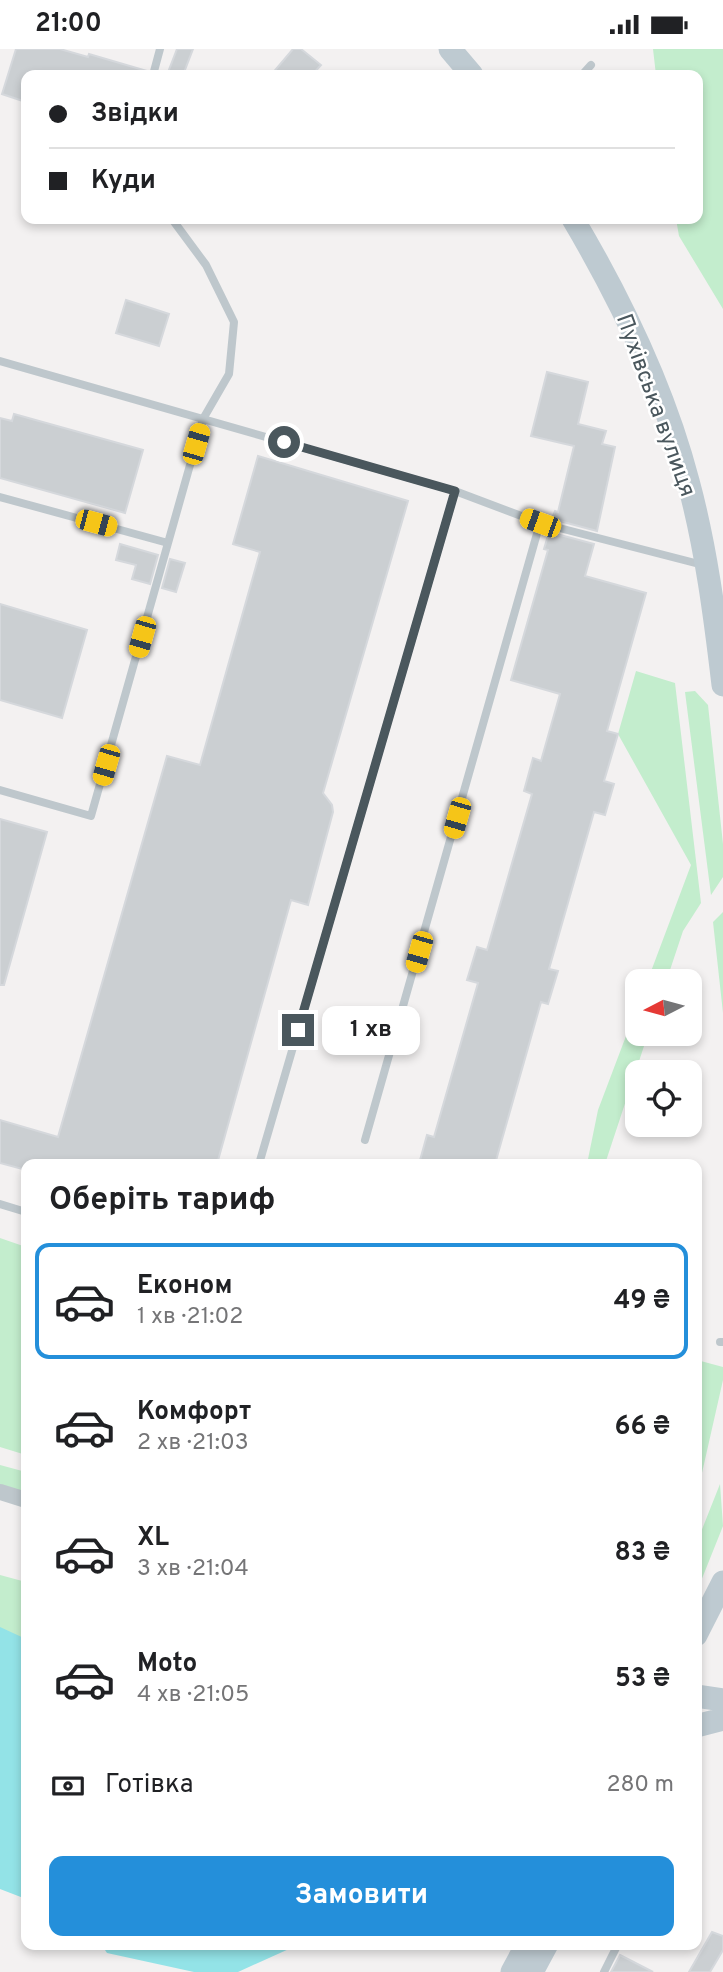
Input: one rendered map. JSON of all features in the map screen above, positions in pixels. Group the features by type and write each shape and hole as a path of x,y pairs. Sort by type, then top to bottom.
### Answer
{"street":[{"path":"450,49 468,70"},
{"name":"Пухівська вулиця","path":"576,224 613,286 646,363 688,478 706,566 723,685"},
{"path":"0,1492 21,1498"},
{"path":"702,1623 723,1582"},
{"path":"702,1697 723,1700"},
{"path":"702,1724 723,1719"},
{"path":"512,1972 524,1950"},
{"path":"532,1972 544,1950"}],"lane":[{"path":"154,70 160,49"},
{"path":"586,70 591,65"},
{"path":"0,790 91,816 203,419 229,374 234,322 206,265 176,224"},
{"path":"0,361 455,491 540,523 706,566"},
{"path":"260,1159 455,491"},
{"path":"0,497 169,543"},
{"path":"365,1140 540,523"},
{"path":"0,1205 21,1211"},
{"path":"604,1972 615,1950"}],"green space":[{"path":"653,49 723,49 723,309 679,236 677,224 703,224 703,70 655,70"},
{"path":"636,671 675,683 701,903 683,931 670,969 652,969 691,865 618,734"},
{"path":"695,691 708,705 723,844 723,877 711,895 685,692"},
{"path":"723,912 723,1013 713,922"},
{"path":"625,1039 625,1047 644,1047 639,1060 625,1060 625,1104 607,1159 588,1159 598,1110"},
{"path":"0,1238 21,1245 21,1453 0,1447"},
{"path":"702,1361 723,1367 723,1380 702,1473"},
{"path":"0,1465 21,1471 21,1491 0,1485"},
{"path":"720,1484 723,1526 702,1578 702,1529"},
{"path":"0,1575 21,1581 21,1663 0,1653"}],"water":[{"path":"0,1627 21,1637 21,1897 0,1889"},
{"path":"105,1950 287,1950 238,1972 194,1972 107,1953"}],"building":[{"path":"16,49 60,49 88,57 89,54 144,70 21,70 21,100 2,94"},
{"path":"177,49 193,49 185,70 169,70"},
{"path":"293,49 301,49 321,65 316,70 275,70"},
{"path":"126,300 169,314 159,346 116,333"},
{"path":"547,372 588,382 578,424 606,431 602,444 615,447 597,531 552,519 555,511 558,512 574,446 531,436"},
{"path":"14,414 143,450 125,513 0,478 0,418 12,421"},
{"path":"258,456 408,501 323,793 332,805 333,812 308,905 291,900 218,1159 21,1159 21,1169 0,1163 0,1120 58,1137 167,756 200,765 260,552 233,544"},
{"path":"549,532 594,544 585,576 646,593 607,731 618,734 604,781 614,784 605,815 594,812 549,969 558,971 548,1004 541,1002 496,1159 420,1159 427,1135 434,1137 478,983 467,980 477,947 487,950 532,794 524,791 533,758 541,761 560,694 511,680 548,550 544,549"},
{"path":"120,544 158,555 150,584 132,579 136,565 116,560"},
{"path":"170,559 185,563 176,592 162,588"},
{"path":"0,604 87,630 62,718 0,700"},
{"path":"0,819 47,832 4,985 0,985"},
{"path":"712,1932 723,1936 723,1950 710,1972 689,1972 702,1950"},
{"path":"620,1955 653,1972 611,1972"}],"route":[{"path":"284,442 455,491 298,1030"}]}
